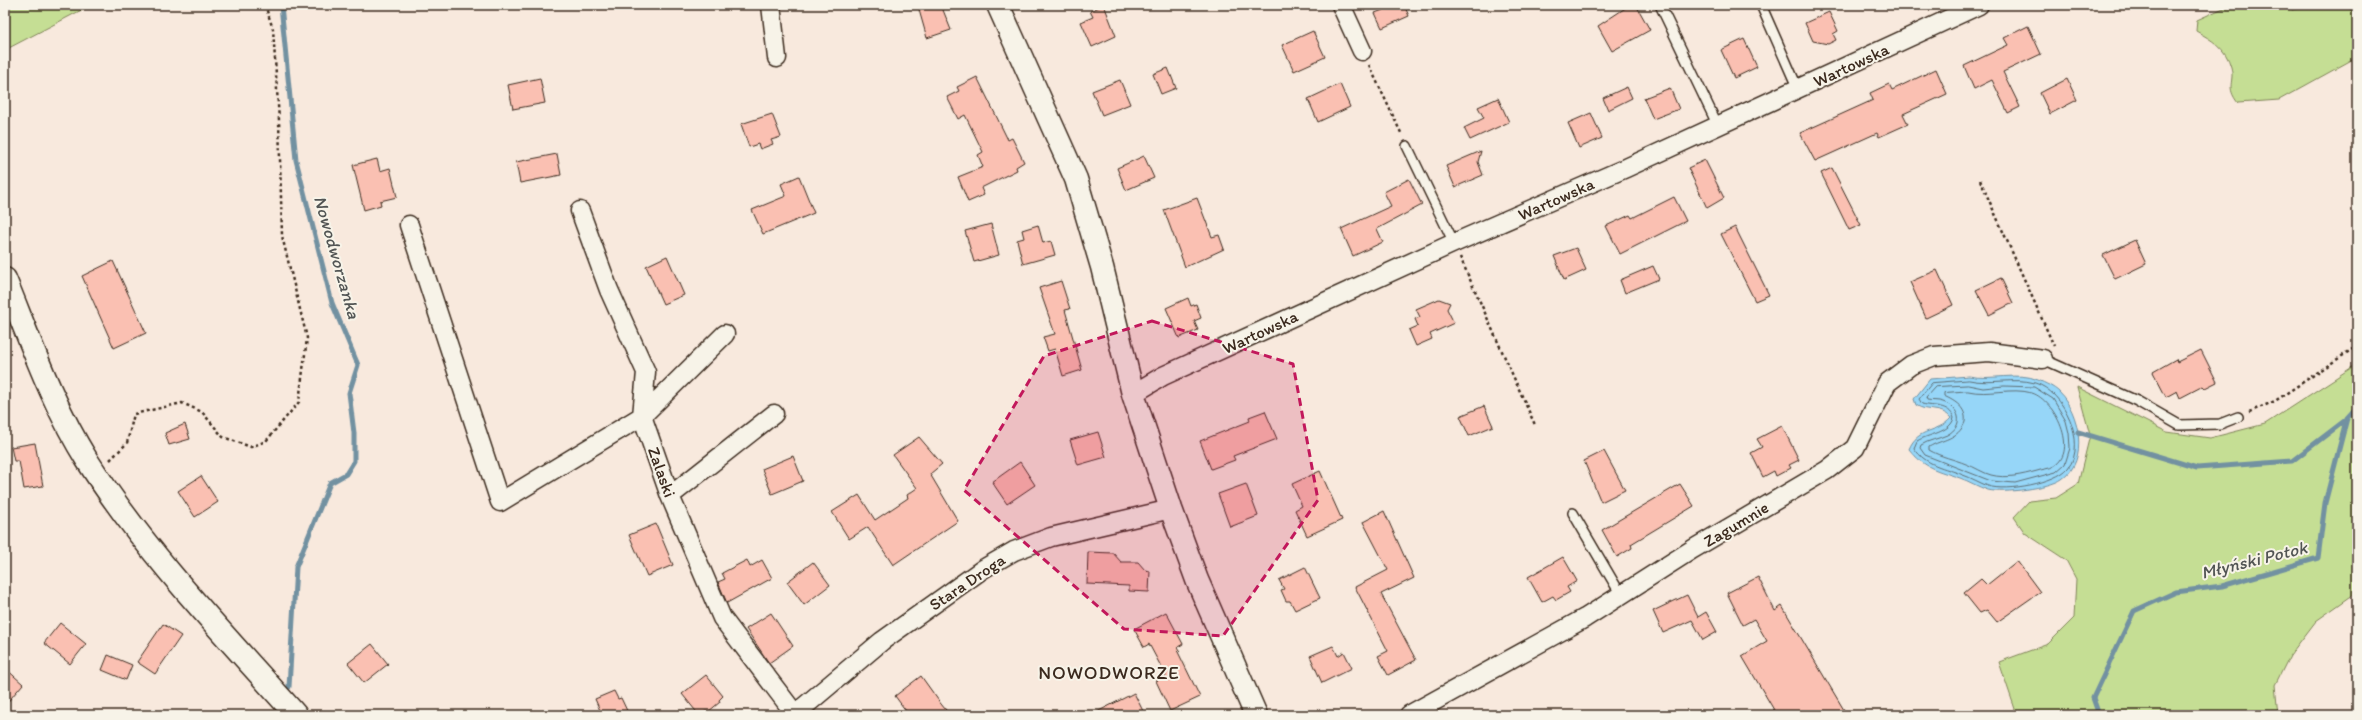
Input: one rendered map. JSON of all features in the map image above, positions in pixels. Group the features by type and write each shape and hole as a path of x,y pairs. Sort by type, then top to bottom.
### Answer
{"street":[{"path":"771,5 777,58"},
{"path":"998,5 1076,179 1102,267 1133,394 1171,509 1197,580 1256,715"},
{"path":"1341,5 1362,51"},
{"name":"Wartowska","path":"1133,394 1163,376 1454,243 1718,126 1979,5"},
{"name":"Zalaski","path":"580,211 609,290 646,372 642,416 670,496 722,618 794,715"},
{"path":"409,225 500,502 642,416 725,334"},
{"path":"5,279 62,415 97,474 128,519 182,587 296,715"},
{"name":"Zagumnie","path":"1409,715 1586,618 1693,549 1827,470 1855,448 1887,383 1910,365 1934,356 1989,352 2043,359"},
{"path":"670,496 774,414"},
{"name":"Stara Droga","path":"794,715 882,641 983,569 1014,551 1051,537 1171,509"}],"lane":[{"path":"1660,5 1718,126"},
{"path":"1761,5 1798,89"},
{"path":"1407,146 1454,243"},
{"path":"2043,359 2137,401 2179,425 2220,424 2238,417"},
{"path":"1573,513 1621,595"}],"path":[{"path":"97,474 127,443 134,414 182,403 202,412 223,437 251,447 266,441 299,402 307,338 282,236 279,120 273,30 265,5"},
{"path":"1362,51 1407,146"},
{"path":"1980,180 2064,368"},
{"path":"1454,243 1534,425"},
{"path":"2238,417 2274,401 2357,346"}],"highlighted area":[{"path":"1152,321 1293,364 1318,500 1223,636 1124,629 964,490 1044,356"}],"green space":[{"path":"5,5 91,5 5,50"},
{"path":"2230,5 2288,5 2292,10 2311,5 2357,5 2357,57 2279,100 2238,103 2231,88 2232,72 2229,60 2218,45 2196,31 2197,20"},
{"path":"2357,364 2357,592 2316,621 2290,655 2275,685 2278,715 2017,715 1999,662 2048,644 2074,618 2076,579 2066,560 2025,533 2014,517 2029,501 2056,498 2078,484 2090,435 2077,387 2167,432 2210,438 2265,424"}],"water":[{"path":"1969,376 2030,377 2055,388 2059,392 2072,412 2078,437 2076,461 2070,471 2062,479 2047,485 2015,491 1988,490 1963,479 1938,471 1926,465 1915,456 1909,449 1917,437 1946,423 1951,418 1943,412 1925,409 1916,405 1914,399 1930,379"}],"building":[{"path":"932,5 941,5 951,30 927,38 919,10"},
{"path":"1104,5 1116,36 1092,47 1081,22 1093,17 1090,11"},
{"path":"1380,5 1404,5 1409,16 1382,28 1375,13 1383,10"},
{"path":"1630,5 1636,5 1650,30 1612,51 1598,26"},
{"path":"1829,12 1838,31 1833,34 1836,40 1828,44 1813,41 1805,23"},
{"path":"2028,26 2041,54 2003,72 2020,107 2008,113 1992,80 1974,89 1964,66 2008,45 2004,38"},
{"path":"1313,31 1325,57 1294,71 1282,45"},
{"path":"1744,39 1757,67 1734,78 1721,50"},
{"path":"1168,68 1176,88 1161,94 1153,74"},
{"path":"1936,69 1947,94 1903,114 1908,124 1879,137 1877,133 1815,161 1800,133 1873,100 1870,93 1889,84 1892,90"},
{"path":"977,77 1008,140 1012,138 1024,162 1016,167 1017,170 981,188 984,195 968,202 958,177 983,167 978,155 983,152 965,115 958,119 947,97 959,91 957,87"},
{"path":"540,78 545,103 513,109 508,85"},
{"path":"2067,79 2077,100 2050,114 2040,93"},
{"path":"1120,80 1130,104 1102,115 1092,91"},
{"path":"1340,84 1350,107 1318,122 1308,99"},
{"path":"1627,87 1632,98 1608,110 1603,98"},
{"path":"1670,88 1679,109 1653,119 1644,98"},
{"path":"1498,98 1509,122 1470,140 1464,128 1484,118 1478,107"},
{"path":"1591,113 1602,138 1579,148 1568,123"},
{"path":"772,114 781,137 771,140 773,144 760,149 758,144 749,147 741,124"},
{"path":"1481,151 1478,162 1483,175 1455,187 1446,166"},
{"path":"557,154 561,175 520,183 516,162"},
{"path":"1144,156 1154,178 1126,190 1117,168"},
{"path":"377,159 380,171 390,168 397,197 380,201 381,205 364,210 353,165"},
{"path":"1705,160 1724,198 1707,208 1688,168"},
{"path":"1832,168 1861,225 1849,230 1821,173"},
{"path":"799,176 814,213 763,234 752,210 786,196 781,184"},
{"path":"1409,179 1422,205 1377,229 1383,242 1353,256 1341,229 1391,206 1384,192"},
{"path":"1674,197 1686,221 1620,254 1606,226 1630,215 1632,218"},
{"path":"1197,198 1212,237 1219,235 1224,249 1185,267 1164,210"},
{"path":"991,224 999,255 974,262 965,231"},
{"path":"1038,225 1043,243 1051,241 1055,255 1023,264 1017,240 1024,238 1022,230"},
{"path":"1735,227 1769,295 1755,301 1721,234"},
{"path":"2135,240 2146,264 2115,279 2103,255"},
{"path":"1576,248 1586,270 1564,280 1554,256"},
{"path":"667,256 684,295 663,304 646,266"},
{"path":"113,261 146,333 114,348 82,276"},
{"path":"1653,266 1659,279 1625,293 1620,280"},
{"path":"1937,270 1953,305 1926,318 1910,282"},
{"path":"2001,278 2013,303 1989,315 1976,290"},
{"path":"1061,281 1070,309 1065,310 1082,370 1063,376 1055,349 1048,351 1043,337 1055,334 1039,288"},
{"path":"1188,298 1191,306 1196,304 1201,318 1194,321 1198,330 1179,338 1166,308"},
{"path":"1439,299 1450,303 1447,309 1454,323 1430,334 1432,339 1416,346 1409,330 1418,326 1415,319 1420,317 1416,309"},
{"path":"2201,350 2217,382 2205,388 2203,386 2180,398 2177,391 2166,397 2153,372 2176,359 2177,362"},
{"path":"1484,406 1493,426 1469,436 1460,416"},
{"path":"1265,411 1277,439 1233,456 1235,460 1211,469 1200,441 1250,421 1249,417"},
{"path":"185,424 190,439 169,445 165,433"},
{"path":"1782,426 1799,460 1789,465 1791,468 1776,476 1774,471 1763,477 1751,453 1762,447 1757,439"},
{"path":"1098,432 1106,457 1078,465 1070,440"},
{"path":"919,437 942,464 930,474 958,521 893,565 868,527 849,539 832,512 859,495 875,520 908,498 907,495 917,488 893,455"},
{"path":"35,443 43,486 24,489 19,461 14,461 11,447"},
{"path":"1604,451 1625,490 1601,502 1584,461"},
{"path":"793,456 803,481 772,494 762,469"},
{"path":"1020,462 1035,485 1007,504 992,482"},
{"path":"1320,471 1342,520 1307,536 1295,510 1302,506 1292,484"},
{"path":"201,476 218,502 195,517 178,491"},
{"path":"1246,484 1258,516 1230,527 1218,494"},
{"path":"1680,484 1694,506 1631,544 1632,548 1617,557 1602,530"},
{"path":"1384,511 1414,578 1381,594 1416,660 1388,675 1378,656 1388,651 1355,587 1388,570 1363,522"},
{"path":"656,524 673,565 647,576 629,535"},
{"path":"1088,552 1113,553 1121,562 1138,562 1145,570 1150,571 1149,592 1129,591 1129,586 1087,584"},
{"path":"1563,557 1577,581 1567,587 1570,592 1556,600 1553,596 1542,602 1528,577"},
{"path":"747,560 750,567 762,560 772,578 727,603 718,582 725,579 722,573"},
{"path":"2017,561 2040,592 1997,622 1987,610 1980,613 1964,593 1981,579 1987,585"},
{"path":"813,562 830,585 804,605 787,582"},
{"path":"1305,567 1320,598 1295,610 1290,601 1286,601 1281,590 1284,589 1279,580"},
{"path":"1758,577 1775,611 1782,606 1847,715 1777,715 1742,656 1767,641 1754,619 1743,625 1727,593"},
{"path":"1687,595 1698,617 1706,612 1717,632 1703,640 1692,620 1663,633 1653,611"},
{"path":"1166,612 1183,644 1178,647 1180,650 1178,652 1200,697 1170,711 1156,681 1166,676 1149,644 1144,647 1134,629"},
{"path":"771,613 793,646 769,663 746,629"},
{"path":"60,623 86,644 70,664 44,643"},
{"path":"163,624 181,636 155,674 137,662"},
{"path":"372,644 388,664 364,683 348,663"},
{"path":"1333,646 1338,656 1344,652 1352,668 1322,683 1310,656"},
{"path":"108,655 132,665 126,680 102,670"},
{"path":"5,668 23,684 5,705"},
{"path":"706,675 723,696 719,700 720,702 708,712 706,711 699,715 682,694"},
{"path":"921,676 950,715 909,715 895,696"},
{"path":"614,691 618,699 621,698 629,715 602,715 595,699"},
{"path":"1134,693 1145,715 1091,715"}],"waterway":[{"name":"Nowodworzanka","path":"281,5 296,160 332,303 358,365 349,393 354,433 354,461 346,474 330,483 296,567 289,687"},
{"name":"Młyński Potok","path":"2099,715 2093,698 2134,611 2176,592 2222,586 2318,558 2325,503 2347,418 2357,407"},
{"path":"2078,432 2197,468 2292,461 2347,419"}],"district":[{"name":"NOWODWORZE","path":"1109,672"}]}
